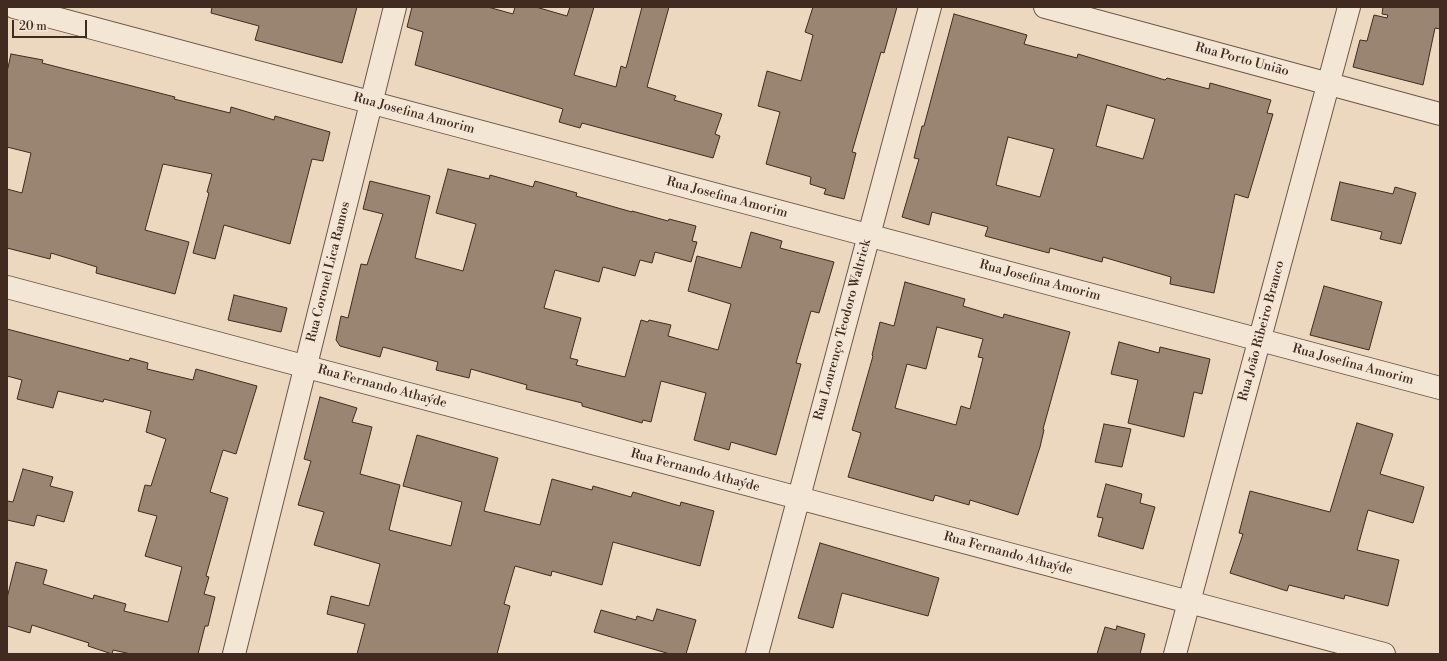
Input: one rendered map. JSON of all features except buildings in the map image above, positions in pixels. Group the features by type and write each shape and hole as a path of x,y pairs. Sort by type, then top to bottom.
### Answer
{"street":[{"name":"Rua Josefina Amorim","path":"14,7 1440,388"},
{"name":"Rua Coronel Lica Ramos","path":"234,654 395,7"},
{"name":"Rua Lourenço Teodoro Waltrick","path":"757,654 930,7"},
{"name":"Rua Porto União","path":"1045,7 1440,114"},
{"name":"Rua João Ribeiro Branco","path":"1175,654 1349,7"},
{"name":"Rua Fernando Athaýde","path":"7,288 1384,654"}]}
